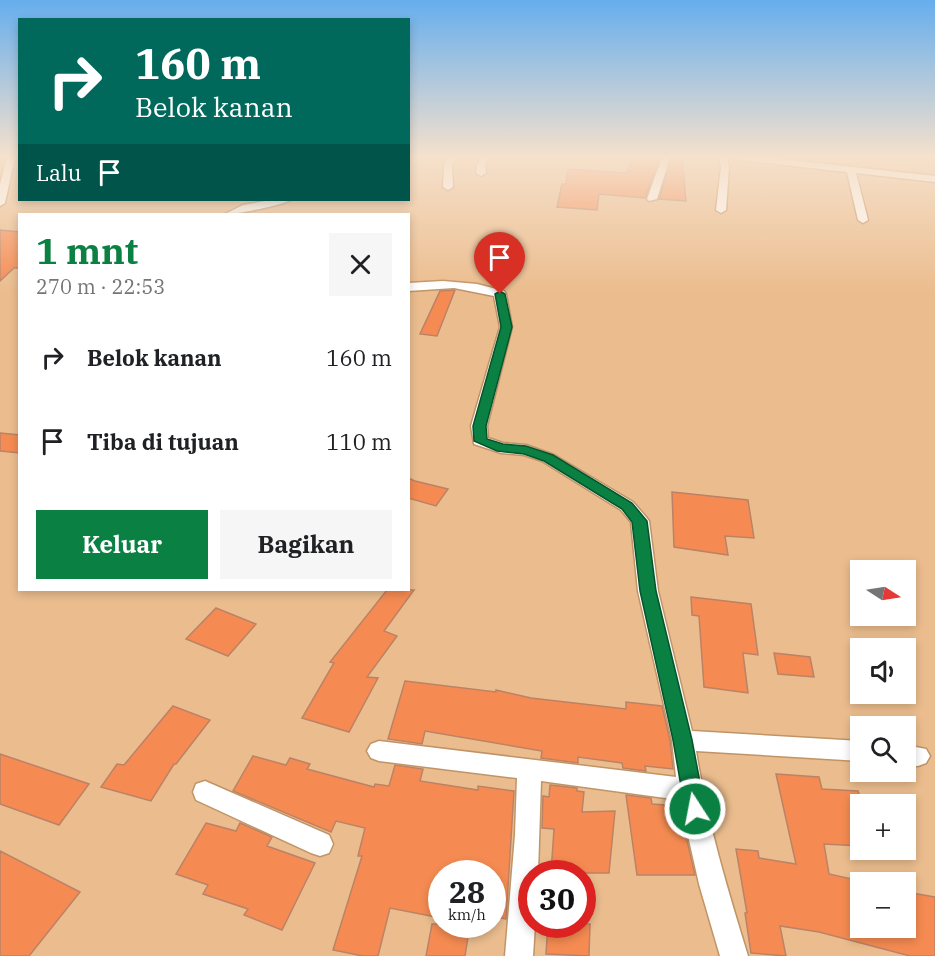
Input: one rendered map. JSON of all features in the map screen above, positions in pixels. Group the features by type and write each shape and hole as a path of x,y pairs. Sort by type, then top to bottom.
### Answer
{"street":[{"path":"232,213 246,207 276,202"},
{"path":"721,210 722,202"},
{"path":"859,202 863,220"},
{"path":"410,287 451,284 487,289 500,294 506,327 479,426 480,441 501,448 526,450 548,458 627,506 640,521 648,591 683,740 690,790 712,884 734,956"},
{"path":"683,740 850,750"},
{"path":"379,751 690,790"},
{"path":"519,956 528,835 529,770"},
{"path":"205,792 320,844"}],"building":[{"path":"558,202 598,202 597,210 557,207"},
{"path":"0,230 18,232 18,268 14,268 0,281"},
{"path":"455,290 437,336 420,334 440,291"},
{"path":"0,433 18,435 18,453 0,451"},
{"path":"410,479 448,489 436,506 410,499"},
{"path":"672,492 748,500 754,538 725,536 728,555 674,547"},
{"path":"414,590 384,631 397,636 367,677 378,678 349,732 302,718 334,663 330,662 386,591"},
{"path":"691,597 751,604 758,655 743,653 748,693 704,687 699,616 692,615"},
{"path":"216,608 256,624 228,656 186,639"},
{"path":"774,653 810,657 814,677 778,674"},
{"path":"405,681 496,692 496,690 531,698 626,709 626,702 662,706 670,740 673,769 645,766 646,771 623,768 622,763 578,757 578,763 541,758 542,751 425,731 422,744 388,739"},
{"path":"173,706 210,720 174,764 151,801 101,787 117,764 124,765"},
{"path":"0,754 89,784 59,825 0,804"},
{"path":"253,756 286,765 290,758 310,764 307,769 374,787 375,784 389,786 395,765 423,769 420,781 478,790 478,786 514,791 506,919 506,860 428,860 428,915 390,908 378,956 363,956 333,950 362,856 358,856 365,828 336,821 331,832 233,791"},
{"path":"776,774 819,777 822,789 858,791 859,794 850,794 850,845 824,844 829,874 850,879 850,938 916,938 916,894 935,897 935,956 910,956 819,932 780,926 786,956 751,953 736,849 758,851 759,858 796,864"},
{"path":"550,785 577,788 577,791 584,792 582,812 615,811 609,873 596,873 596,860 552,860 554,829 542,828 543,796 549,797"},
{"path":"626,795 651,798 652,804 679,806 695,875 637,875"},
{"path":"206,823 236,831 240,823 272,837 267,846 315,863 282,930 244,915 248,909 203,894 208,885 176,874"},
{"path":"0,851 80,892 29,956 0,956"},
{"path":"429,938 468,938 465,956 426,956"},
{"path":"547,938 590,938 589,956 546,954"}],"route":[{"path":"500,294 506,327 479,426 480,441 501,448 539,453 627,506 640,521 642,555 648,591 683,740 695,809"}]}
